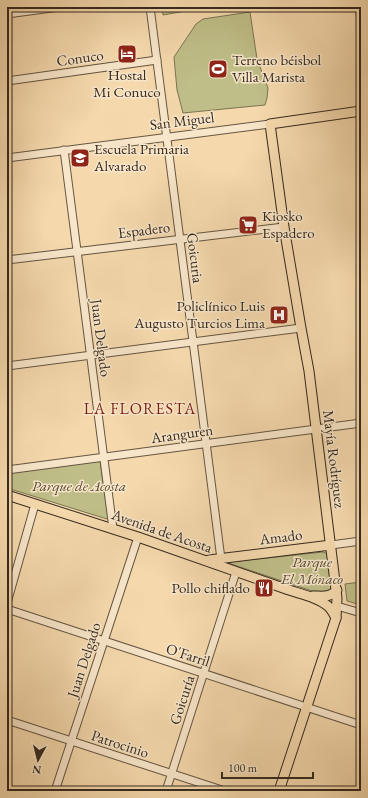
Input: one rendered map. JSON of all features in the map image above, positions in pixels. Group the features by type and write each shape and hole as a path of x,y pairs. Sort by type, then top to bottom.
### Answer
{"main road":[{"name":"San Miguel","path":"270,124 361,111"},
{"name":"Mayía Rodríguez","path":"270,124 284,227 309,371 337,590 336,618 279,791"},
{"name":"Avenida de Acosta","path":"7,495 138,537 307,596 322,602 329,608 336,618"},
{"name":"Amado","path":"205,560 331,545"},
{"name":"Avenida de Acosta","path":"307,596 329,596 337,590"}],"street":[{"path":"7,14 59,7"},
{"name":"Goicuria","path":"150,7 221,559"},
{"path":"359,7 361,19"},
{"name":"Conuco","path":"7,80 157,60"},
{"name":"San Miguel","path":"7,158 270,124"},
{"name":"Juan Delgado","path":"64,150 113,529"},
{"name":"Espadero","path":"7,260 284,227"},
{"path":"7,366 301,328"},
{"name":"Aranguren","path":"7,470 361,423"},
{"path":"7,603 35,504"},
{"name":"Juan Delgado","path":"55,791 138,537"},
{"name":"Amado","path":"331,545 361,541"},
{"name":"Goicuría","path":"166,791 236,572"},
{"path":"337,606 361,613"},
{"name":"O'Farril","path":"7,610 361,725"},
{"name":"Patrocinio","path":"7,720 225,791"}],"green space":[{"path":"162,7 208,7 163,15"},
{"name":"Terreno béisbol Villa Marista","path":"250,12 257,59 268,88 265,105 183,113 177,90 174,57 196,24 203,19"},
{"name":"Parque de Acosta","path":"100,461 108,517 107,519 7,488 7,472"},
{"name":"Parque El Mónaco","path":"323,552 328,554 332,587 326,592 312,591 228,563 229,562"},
{"path":"361,582 361,605 347,601 345,584"}],"place":[{"name":"Hostal Mi Conuco","path":"127,54"},
{"name":"Terreno béisbol Villa Marista","path":"218,69"},
{"name":"Escuela Primaria Alvarado","path":"80,158"},
{"name":"Kiosko Espadero","path":"248,225"},
{"name":"Policlínico Luis Augusto Turcios Lima","path":"279,315"},
{"name":"Pollo chiflado","path":"264,588"}],"district":[{"name":"LA FLORESTA","path":"140,408"}]}
